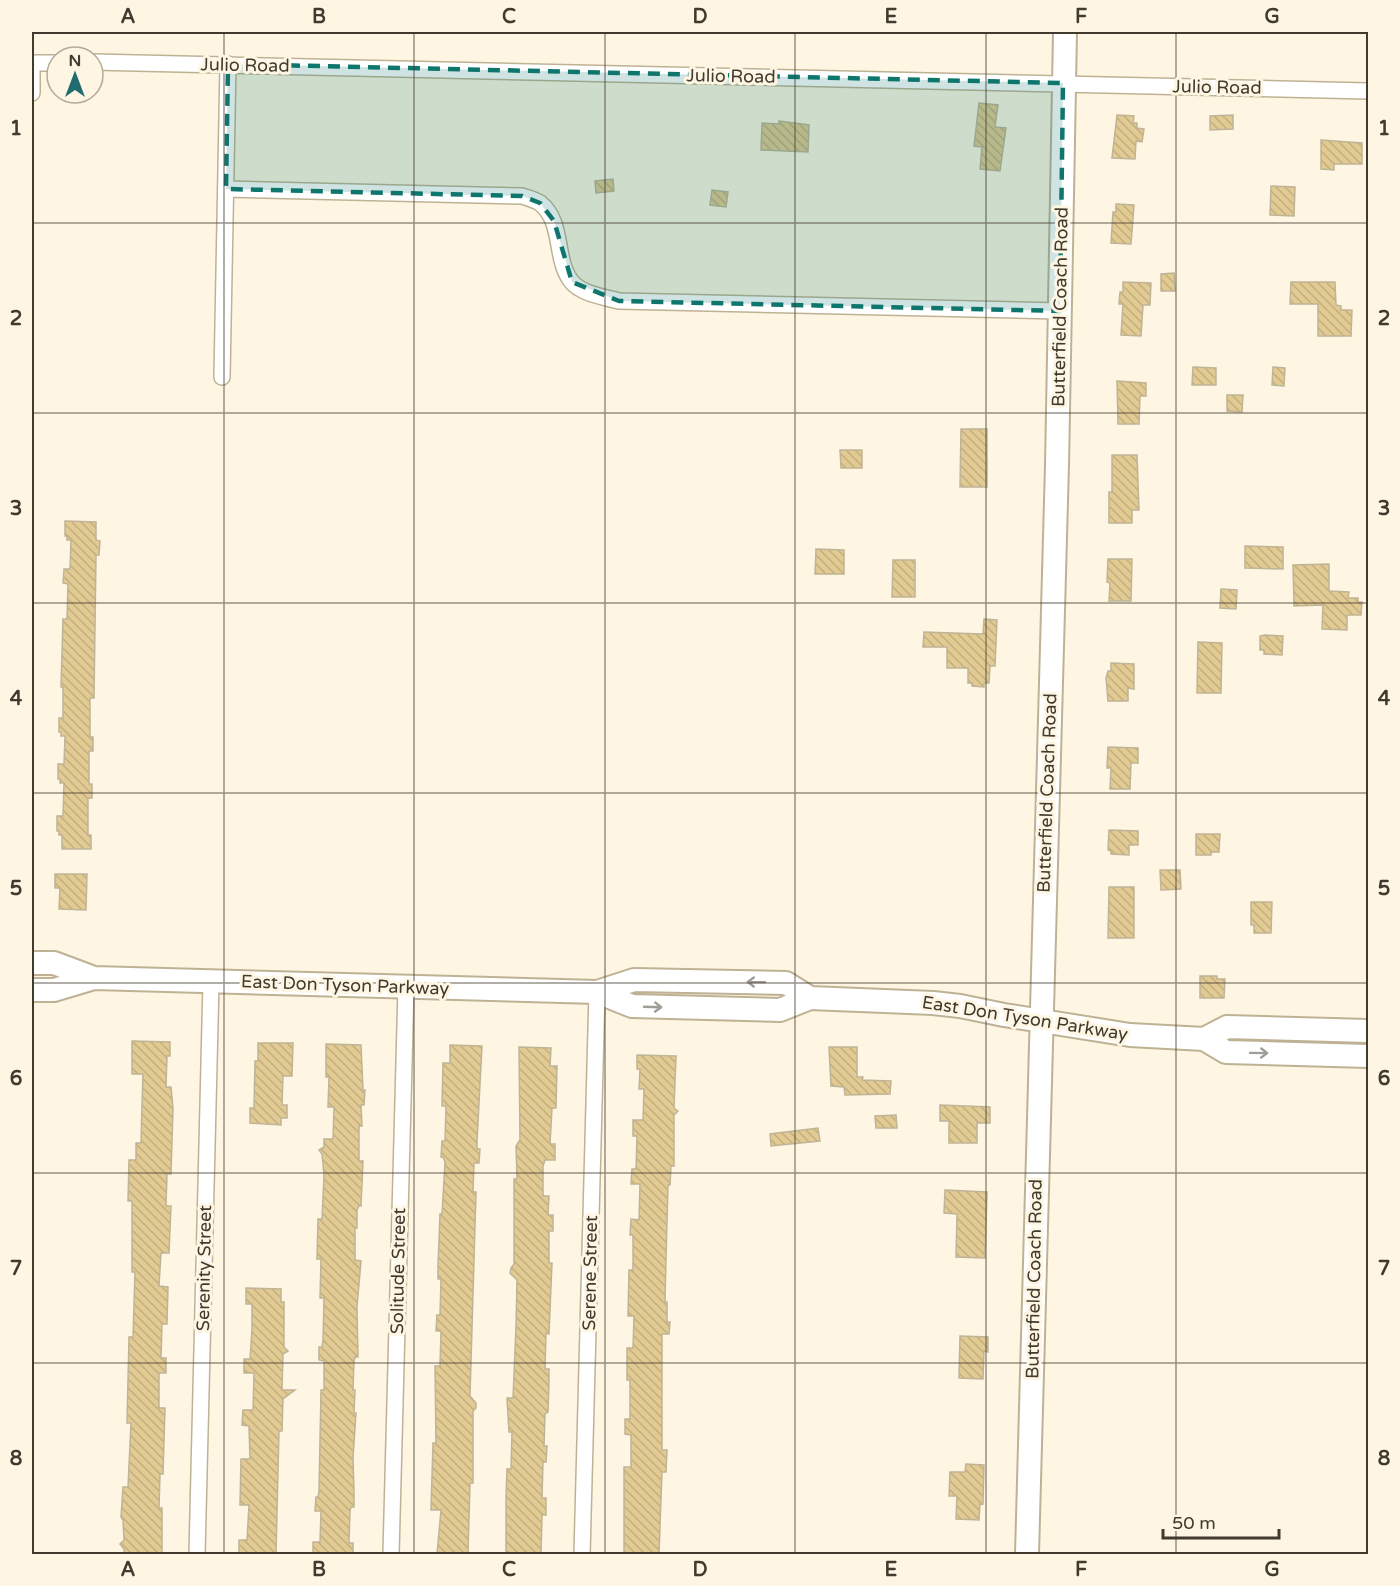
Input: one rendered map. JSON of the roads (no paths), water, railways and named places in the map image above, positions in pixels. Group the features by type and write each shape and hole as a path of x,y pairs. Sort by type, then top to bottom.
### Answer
{"main road":[{"name":"Butterfield Coach Road","path":"1028,1554 1065,32"},
{"name":"East Don Tyson Parkway","path":"32,963 54,963 94,978 597,992 632,1006 780,1010 810,998 889,1000 951,1005 1150,1037 1204,1039 1226,1052 1368,1056"},
{"name":"East Don Tyson Parkway","path":"32,990 54,990 94,978"},
{"name":"East Don Tyson Parkway","path":"1204,1039 1227,1027 1368,1031"}],"street":[{"name":"Julio Road","path":"105,62 1368,91"},
{"path":"32,63 32,93"},
{"path":"222,377 228,64"},
{"path":"226,189 522,196 540,204 554,221 562,260 572,282 586,292 619,301 1060,311"},
{"name":"Serenity Street","path":"197,1554 211,982"},
{"name":"Solitude Street","path":"391,1554 406,987"},
{"name":"Serene Street","path":"582,1554 597,992"}]}
